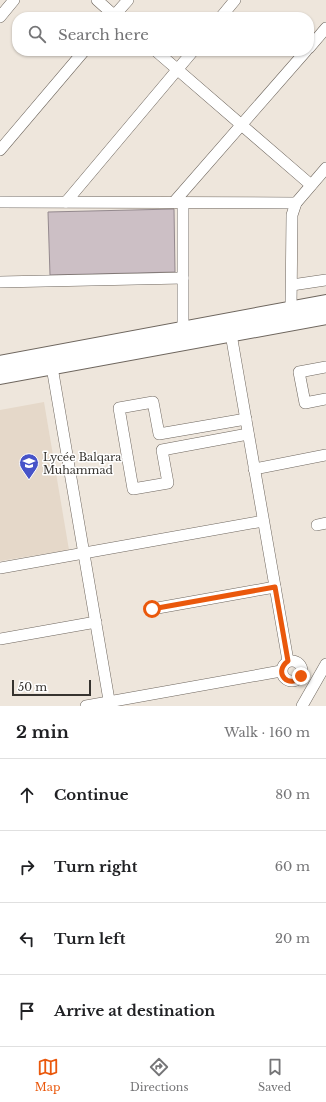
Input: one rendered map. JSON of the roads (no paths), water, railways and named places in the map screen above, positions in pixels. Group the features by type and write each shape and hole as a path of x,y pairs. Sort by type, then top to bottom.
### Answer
{"main road":[{"path":"0,364 292,310 326,302"},
{"path":"0,376 326,316"}],"street":[{"path":"0,17 14,0"},
{"path":"97,0 110,12"},
{"path":"118,12 128,0"},
{"path":"225,12 235,0"},
{"path":"314,42 326,28"},
{"path":"0,150 80,56"},
{"path":"162,56 311,185"},
{"path":"66,202 188,56"},
{"path":"183,330 183,278 178,202 302,56"},
{"path":"292,310 291,220 296,203 326,168"},
{"path":"0,202 296,203"},
{"path":"0,282 183,278"},
{"path":"292,285 326,280"},
{"path":"231,334 288,661"},
{"path":"52,367 110,704"},
{"path":"326,367 299,372 305,403 326,399"},
{"path":"154,402 162,450 168,483 133,489 119,408 154,402"},
{"path":"159,434 246,419"},
{"path":"162,450 248,434"},
{"path":"254,469 326,455"},
{"path":"0,568 263,521"},
{"path":"152,609 275,587"},
{"path":"0,640 96,622"},
{"path":"294,660 300,664 302,670 301,676 298,679 291,681 285,679 281,671 282,666 288,661 294,660"},
{"path":"302,706 316,684 326,664"},
{"path":"86,706 110,704 281,671"},
{"path":"301,676 316,684"}],"place":[{"name":"Lycée Balqara Muhammad","path":"29,480"}]}
